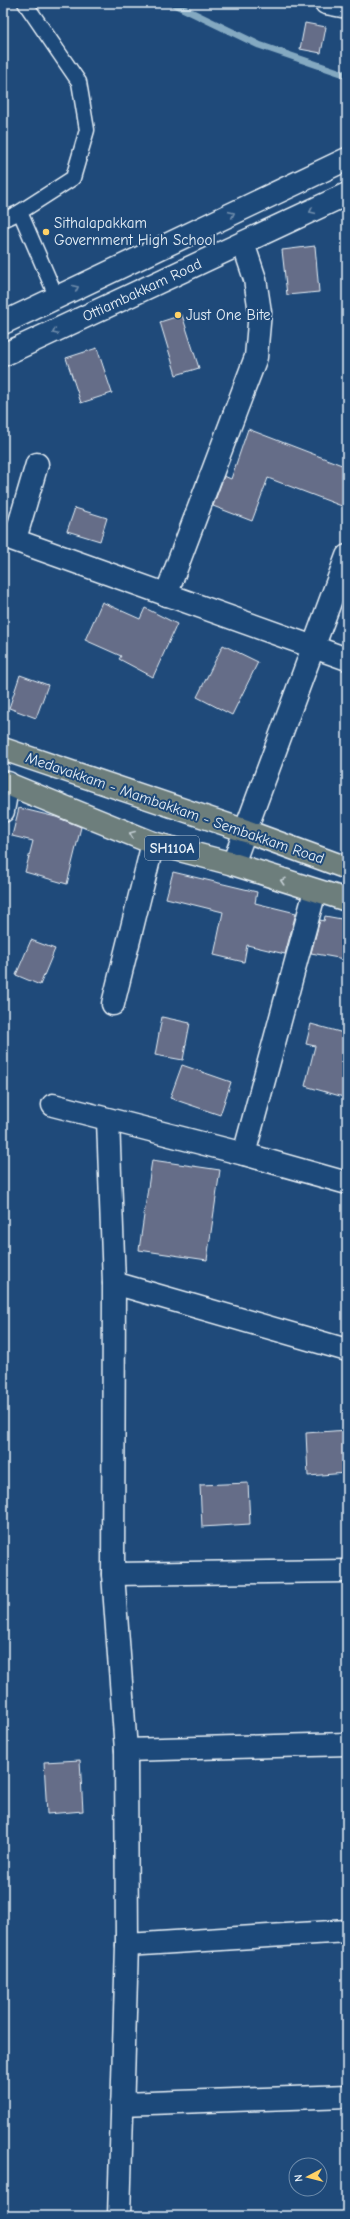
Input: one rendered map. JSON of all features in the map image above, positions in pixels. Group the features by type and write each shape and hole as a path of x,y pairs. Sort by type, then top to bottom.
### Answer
{"main road":[{"name":"Medavakkam - Mambakkam - Sembakkam Road","path":"3,749 246,831 347,868"},
{"name":"SH110A","path":"5,782 153,843 233,864 347,900"}],"street":[{"path":"326,3 347,7"},
{"name":"Ottiambakkam Road","path":"3,323 347,159"},
{"name":"Ottiambakkam Road","path":"3,355 347,194"},
{"path":"166,595 256,356 260,312 255,279 243,243"},
{"path":"37,464 9,538 347,659"},
{"path":"233,864 347,556"},
{"path":"3,811 5,782"},
{"path":"113,1004 153,843"},
{"path":"244,1154 315,891"},
{"path":"53,1105 244,1154 347,1183"},
{"path":"108,1120 114,1283 113,1574 126,1750 127,1945 119,2216"},
{"path":"114,1283 347,1350"},
{"path":"113,1574 347,1571"},
{"path":"126,1750 347,1744"},
{"path":"127,1945 347,1931"},
{"path":"122,2104 347,2096"}],"lane":[{"path":"3,220 20,212 73,178 88,130 79,82 25,3"},
{"path":"20,212 57,298"}],"building":[{"path":"305,23 326,27 321,53 300,49"},
{"path":"315,246 319,292 287,295 282,250"},
{"path":"182,315 199,368 176,375 160,322"},
{"path":"97,348 112,393 81,403 66,358"},
{"path":"248,429 347,467 347,508 268,478 252,521 213,506 224,476 231,479"},
{"path":"75,508 107,518 100,541 67,531"},
{"path":"102,602 140,619 145,608 177,624 153,677 119,659 121,656 85,640"},
{"path":"223,645 258,662 232,715 197,697"},
{"path":"20,675 48,685 36,718 9,708"},
{"path":"19,808 56,817 81,827 67,884 25,872 33,841 12,836"},
{"path":"173,872 257,892 255,903 296,913 285,954 247,945 244,962 214,955 223,912 166,898"},
{"path":"325,916 347,920 347,943 344,959 311,953 320,920 324,921"},
{"path":"31,940 55,949 40,985 16,975"},
{"path":"162,1017 190,1023 183,1060 155,1055"},
{"path":"311,1024 347,1034 347,1098 305,1086 315,1046 306,1044"},
{"path":"182,1065 231,1082 220,1115 170,1098"},
{"path":"152,1160 220,1170 207,1260 139,1250"},
{"path":"347,1430 347,1473 308,1476 306,1433"},
{"path":"248,1483 250,1524 202,1527 200,1485"},
{"path":"80,1760 83,1811 47,1814 44,1762"}],"waterway":[{"path":"172,3 259,45 347,75"}],"place":[{"name":"Sithalapakkam Government High School","path":"46,232"},
{"name":"Just One Bite","path":"178,315"}]}
